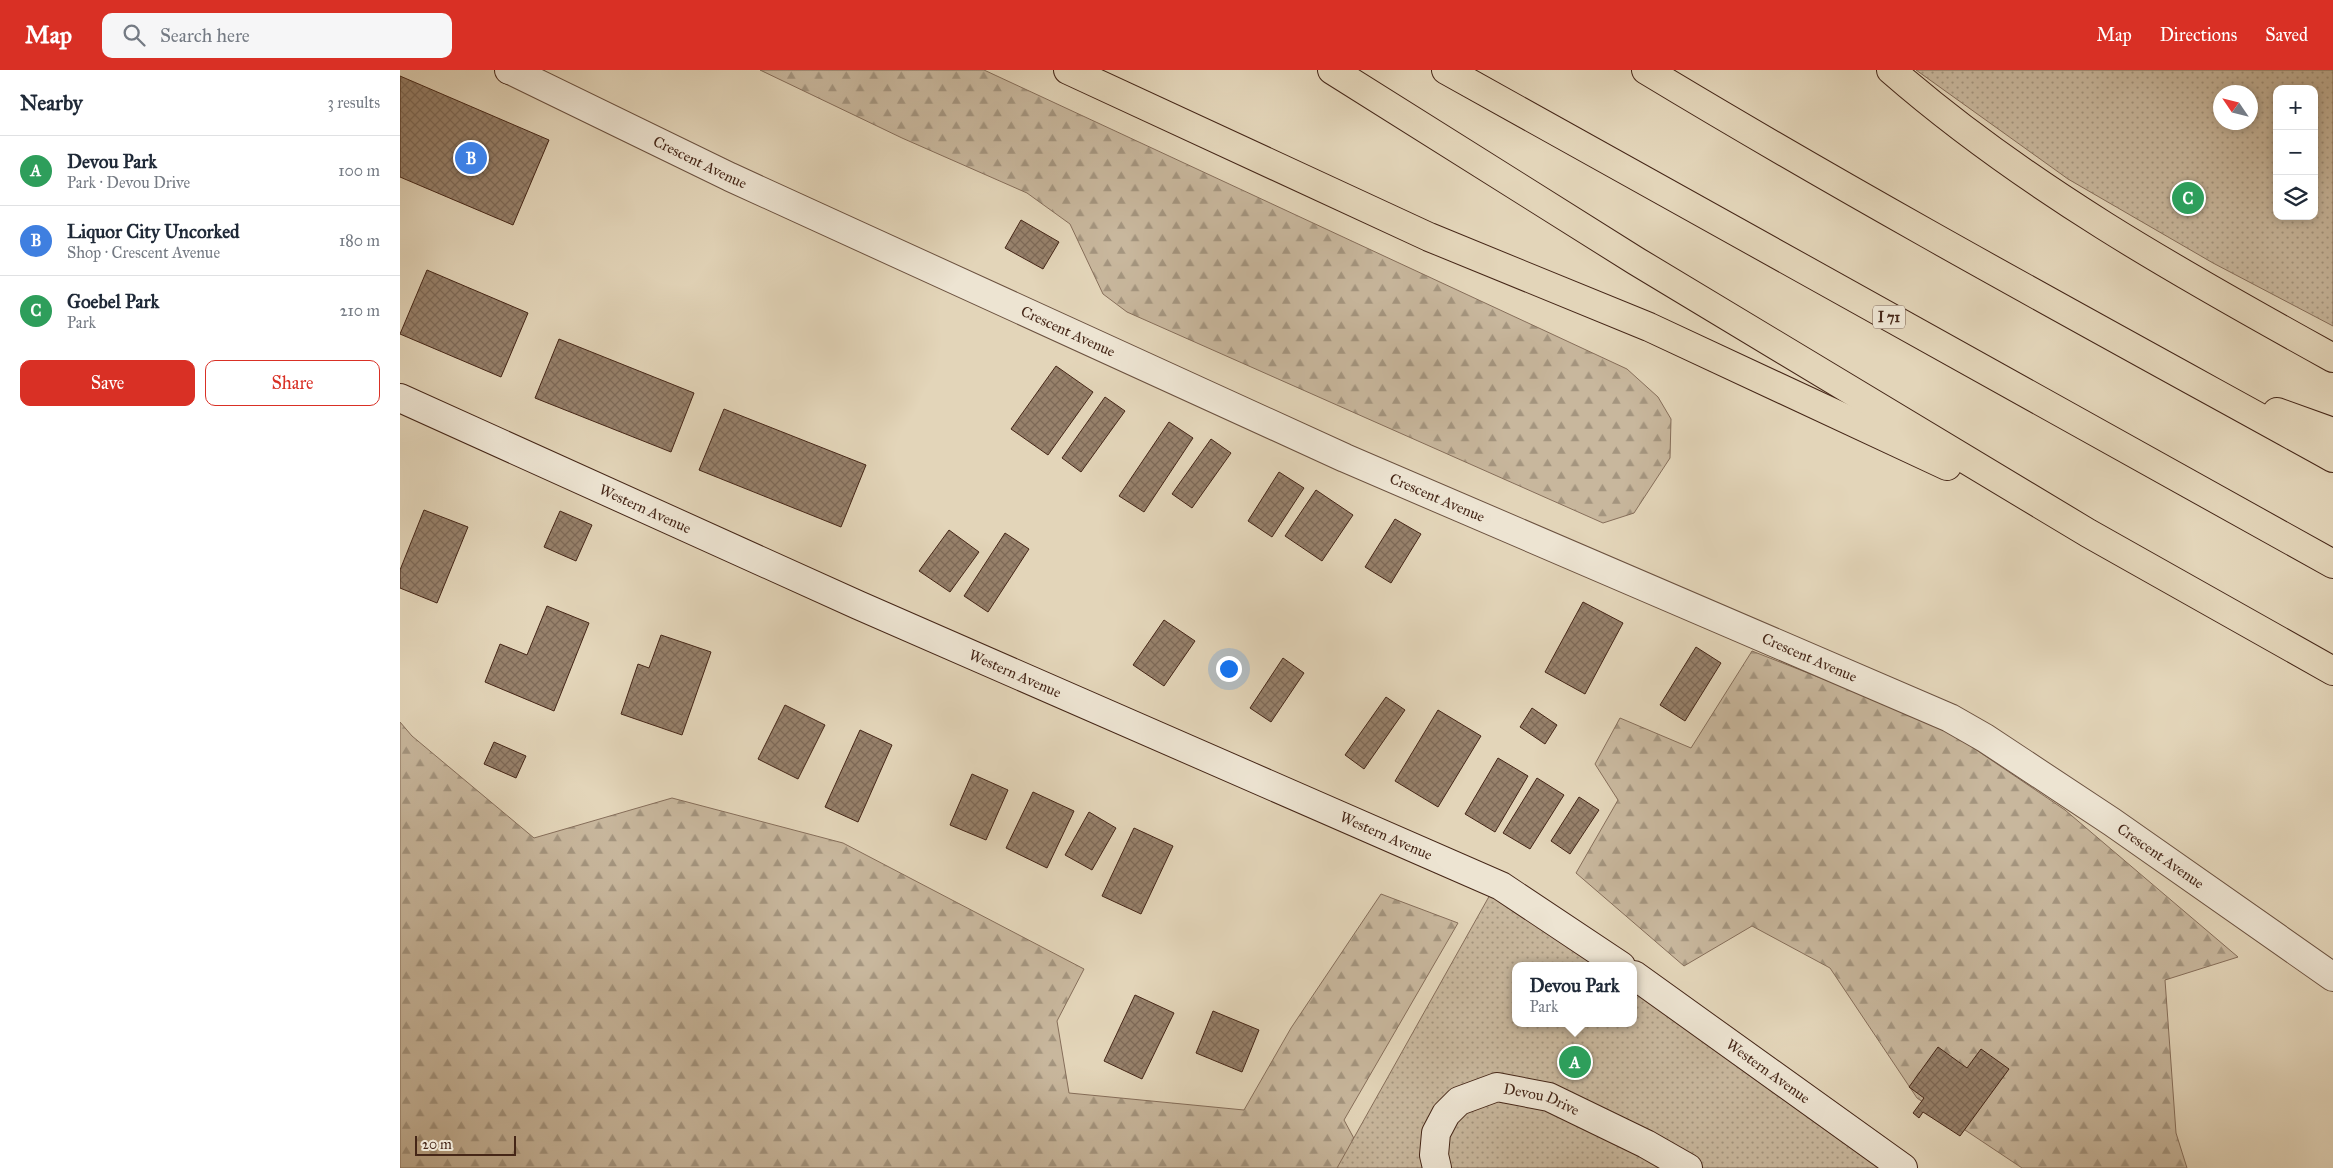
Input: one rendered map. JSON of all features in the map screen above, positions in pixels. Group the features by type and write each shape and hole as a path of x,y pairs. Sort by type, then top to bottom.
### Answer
{"highway":[{"path":"1068,70 1429,237 1649,327 2088,533"},
{"path":"1332,70 1500,178 1636,262 2088,533 2333,671"},
{"name":"I 71","path":"1446,70 2333,564"},
{"path":"1646,70 1732,121 2333,458"},
{"path":"1891,70 1975,138 2085,214 2207,289 2333,358"},
{"path":"2205,387 2333,432"}],"street":[{"name":"Crescent Avenue","path":"511,70 730,177 1345,458 1950,718 1985,738 2112,822 2333,977"},
{"name":"Western Avenue","path":"400,398 876,613 1501,886 1615,962"},
{"name":"Western Avenue","path":"1637,977 1903,1168"},
{"name":"Devou Drive","path":"1437,1168 1434,1155 1436,1133 1446,1114 1460,1101 1497,1087 1550,1097 1646,1144 1688,1168"}],"green space":[{"path":"760,70 984,70 1627,369 1658,397 1671,419 1670,458 1634,513 1603,523 1127,312 1103,294 1070,224 1027,193 902,138"},
{"path":"1916,70 2333,70 2333,326 2213,263 2068,179"},
{"path":"1752,651 1938,724 2065,810 2238,957 2165,980 2176,1133 2187,1168 2022,1168 1917,1098 1830,968 1752,926 1684,966 1576,873 1618,800 1595,764 1620,718 1691,748"},
{"path":"400,722 412,736 534,838 672,798 843,843 1084,969 1057,1021 1069,1093 1244,1110 1291,1028 1381,894 1458,923 1344,1120 1370,1168 400,1168"},
{"path":"1496,884 1615,962 1512,962 1512,1027 1637,1027 1637,977 1903,1168 1337,1168"}],"building":[{"path":"400,76 549,140 513,225 400,177"},
{"path":"1021,220 1059,242 1043,269 1005,248"},
{"path":"427,270 528,313 501,377 400,334"},
{"path":"559,339 694,393 671,452 535,398"},
{"path":"1056,366 1093,392 1048,455 1011,429"},
{"path":"1105,397 1125,411 1081,472 1062,458"},
{"path":"724,409 866,465 841,527 699,470"},
{"path":"1169,422 1193,438 1144,512 1119,496"},
{"path":"1211,439 1231,453 1192,508 1172,494"},
{"path":"1279,472 1304,488 1272,537 1248,521"},
{"path":"1316,490 1353,515 1322,561 1285,536"},
{"path":"424,510 468,527 437,603 400,588 400,570"},
{"path":"560,511 592,525 576,561 544,547"},
{"path":"1395,519 1421,534 1391,583 1365,567"},
{"path":"949,530 979,552 950,592 919,571"},
{"path":"1005,533 1029,549 988,612 964,596"},
{"path":"1583,602 1623,623 1585,694 1545,672"},
{"path":"547,606 589,623 554,711 485,682 500,644 527,655"},
{"path":"1164,620 1195,641 1164,686 1133,665"},
{"path":"661,635 711,652 682,735 621,714 638,664 649,668"},
{"path":"1696,647 1721,663 1685,721 1660,705"},
{"path":"1283,658 1304,673 1271,722 1250,708"},
{"path":"1386,697 1405,710 1364,769 1345,755"},
{"path":"785,705 825,725 798,779 758,759"},
{"path":"1532,708 1557,725 1545,744 1520,727"},
{"path":"1438,710 1481,736 1438,807 1395,781"},
{"path":"860,730 892,745 858,822 825,807"},
{"path":"494,742 526,756 516,778 484,764"},
{"path":"1498,758 1528,776 1495,832 1465,814"},
{"path":"972,774 1008,790 986,840 950,825"},
{"path":"1537,778 1564,795 1530,849 1503,833"},
{"path":"1033,792 1074,811 1047,868 1006,848"},
{"path":"1579,797 1599,810 1570,854 1551,841"},
{"path":"1089,812 1116,828 1092,870 1065,855"},
{"path":"1134,828 1173,846 1141,914 1102,896"},
{"path":"1135,995 1174,1013 1142,1079 1104,1061"},
{"path":"1213,1011 1259,1030 1242,1072 1196,1053"},
{"path":"1938,1047 1967,1068 1981,1049 2009,1069 1960,1136 1923,1112 1919,1118 1913,1113 1924,1098 1909,1087"}],"place":[{"name":"Liquor City Uncorked","path":"471,158"},
{"name":"Goebel Park","path":"2188,198"},
{"name":"Devou Park","path":"1575,1062"}]}
